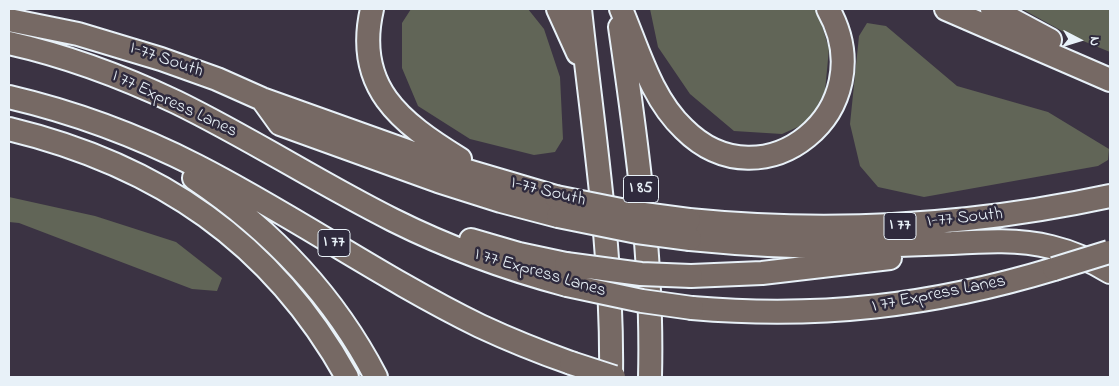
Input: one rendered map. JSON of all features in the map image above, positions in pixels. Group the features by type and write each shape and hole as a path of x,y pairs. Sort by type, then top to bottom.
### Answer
{"highway":[{"path":"372,9 368,49 370,64 382,92 403,118 417,130 490,179"},
{"path":"558,9 587,74"},
{"name":"I 85","path":"580,9 606,234 610,285 611,376"},
{"path":"619,9 651,81 674,120 703,145 726,154 751,157 775,153 796,145 822,122 834,103 841,82 842,60 836,28 828,9"},
{"name":"I 85","path":"619,9 634,121 644,222 649,283 650,377"},
{"path":"946,9 1110,80"},
{"path":"992,9 1045,37 1110,66"},
{"name":"I-77 South","path":"9,20 78,34 132,50 217,79 262,99 490,179 557,206"},
{"name":"I 77 Express Lanes","path":"9,43 71,60 150,90 222,126 392,220 446,244 497,264 566,275 642,301 692,308 786,313 878,307 964,293 1054,269 1110,258"},
{"name":"I 77","path":"9,97 98,124 195,165 259,199 452,311 509,339 611,376"},
{"path":"262,99 280,124 379,161 453,187 557,206 629,230 689,229 747,244 816,246 994,241 1050,247 1082,257 1110,258"},
{"path":"98,124 187,173 227,201 263,230 296,264 332,307 376,377"},
{"path":"9,129 59,143 109,161 174,194 206,216 247,248 294,298 323,337 347,377"},
{"name":"I-77 South","path":"689,229 902,226 994,217 1054,208 1110,196"},
{"path":"566,275 738,275 800,270 886,259 994,241"}],"green space":[{"path":"411,9 528,9 544,29 560,77 563,139 555,152 534,155 470,139 418,106 402,68 402,23"},
{"path":"650,9 814,9 818,12 829,49 825,91 809,122 782,134 734,131 690,94 658,47"},
{"path":"1022,9 1110,9 1110,52 1071,36"},
{"path":"867,23 886,26 957,86 1048,112 1109,149 1108,160 1098,166 924,197 878,187 860,166 850,124 859,36"},
{"path":"9,197 95,216 176,242 222,278 217,291 192,289 19,223 9,222"}]}
